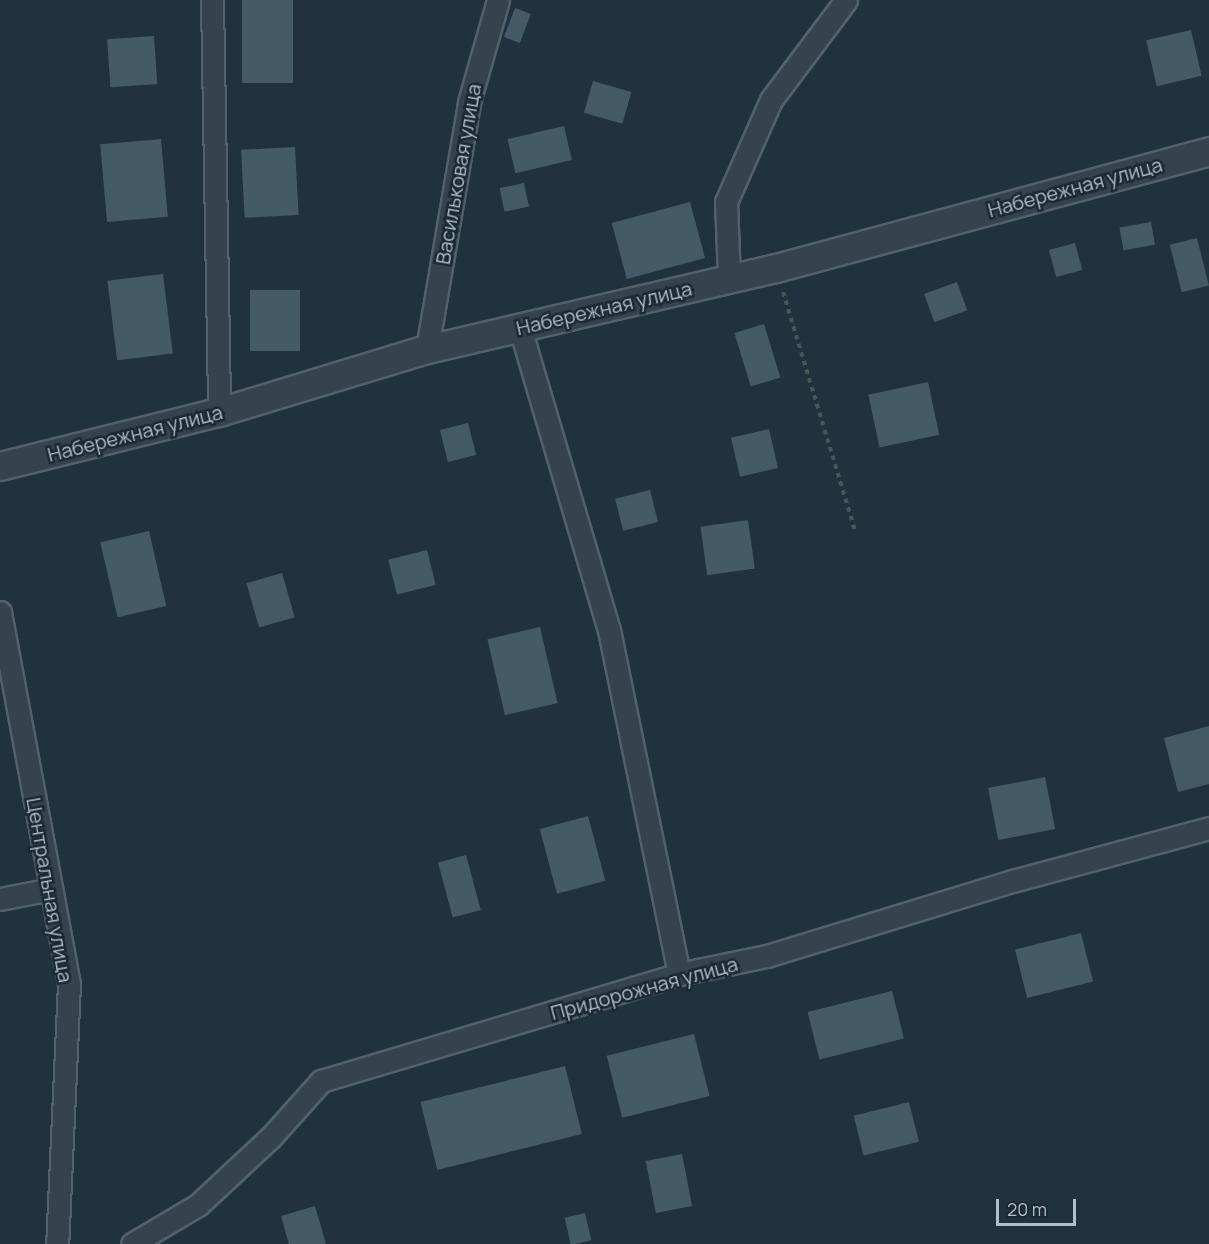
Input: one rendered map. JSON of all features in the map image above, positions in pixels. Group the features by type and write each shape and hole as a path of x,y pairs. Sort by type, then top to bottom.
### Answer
{"street":[{"path":"212,0 219,412"},
{"name":"Васильковая улица","path":"427,349 469,102 498,0"},
{"path":"729,279 726,202 771,100 846,0"},
{"name":"Набережная улица","path":"0,466 219,412 427,349 776,268 1209,151"},
{"path":"520,328 609,630 679,974"},
{"name":"Центральная улица","path":"0,612 69,984 57,1244"},
{"name":"Придорожная улица","path":"132,1244 198,1205 271,1137 321,1081 679,974 767,956 1044,872 1209,828"},
{"path":"0,899 51,889"}],"path":[{"path":"776,268 855,531"}],"building":[{"path":"242,0 293,0 293,83 242,83"},
{"path":"515,8 531,14 520,43 504,37"},
{"path":"1191,30 1202,76 1157,86 1146,40"},
{"path":"154,36 157,84 110,87 107,39"},
{"path":"593,81 631,92 622,124 584,113"},
{"path":"564,126 572,160 515,173 507,139"},
{"path":"161,139 168,217 107,222 100,144"},
{"path":"295,147 299,215 245,218 241,150"},
{"path":"524,183 529,206 505,212 500,188"},
{"path":"690,202 705,258 627,279 612,223"},
{"path":"1151,222 1155,245 1123,250 1119,228"},
{"path":"1197,238 1209,286 1182,292 1170,245"},
{"path":"1075,243 1082,270 1056,277 1049,250"},
{"path":"163,274 173,353 117,360 107,281"},
{"path":"957,282 967,310 934,322 924,294"},
{"path":"250,290 300,290 300,351 250,351"},
{"path":"764,324 780,378 751,387 734,333"},
{"path":"928,382 939,435 880,448 868,395"},
{"path":"468,423 476,455 448,462 440,430"},
{"path":"769,429 778,468 740,477 731,438"},
{"path":"650,490 658,522 623,531 615,499"},
{"path":"748,520 755,569 707,575 700,527"},
{"path":"149,531 166,606 118,617 100,542"},
{"path":"427,550 436,585 397,595 388,560"},
{"path":"282,573 295,617 259,627 246,583"},
{"path":"540,627 558,703 505,715 487,639"},
{"path":"1209,726 1209,784 1178,792 1164,738"},
{"path":"1045,777 1055,829 998,840 988,788"},
{"path":"588,816 605,881 557,894 540,829"},
{"path":"466,855 481,910 453,918 438,863"},
{"path":"1081,933 1093,982 1027,998 1015,949"},
{"path":"892,991 904,1039 819,1060 808,1012"},
{"path":"694,1034 709,1096 622,1118 607,1056"},
{"path":"565,1066 582,1134 437,1170 420,1102"},
{"path":"909,1102 919,1142 864,1156 854,1116"},
{"path":"682,1154 692,1206 656,1213 646,1161"},
{"path":"315,1206 326,1244 289,1244 281,1216"},
{"path":"585,1213 591,1240 571,1244 565,1218"}]}
